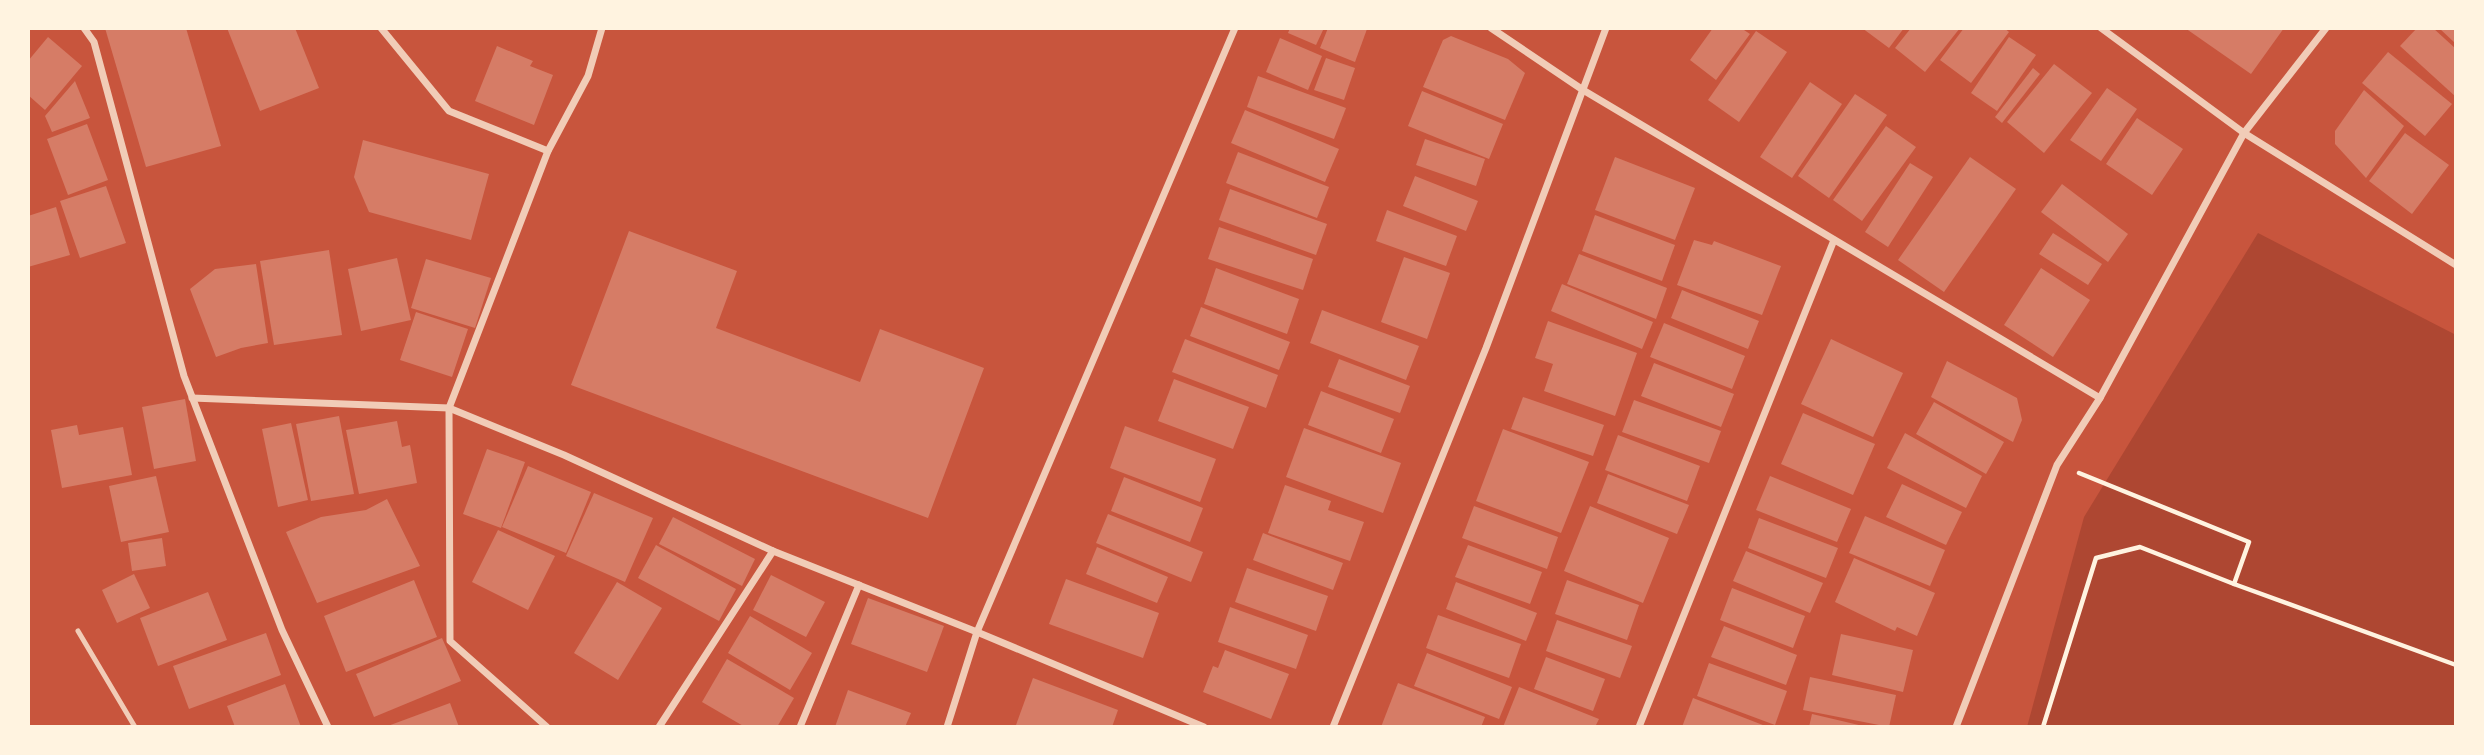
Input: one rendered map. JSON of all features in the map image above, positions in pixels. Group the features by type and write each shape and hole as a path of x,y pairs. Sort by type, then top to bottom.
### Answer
{"street":[{"path":"85,28 94,42 184,376 282,630 328,727"},
{"path":"381,28 449,111 548,151"},
{"path":"547,727 450,641 449,408 548,151 588,76 602,28"},
{"path":"947,727 977,632 1236,28"},
{"path":"1491,28 1583,90 2100,398"},
{"path":"1333,727 1486,348 1606,28"},
{"path":"2101,28 2244,133 2456,265"},
{"path":"1956,727 2057,465 2100,398 2244,133 2326,28"},
{"path":"1639,727 1835,240"},
{"path":"192,398 449,408 564,454 773,551 977,632 1204,727"},
{"path":"659,727 773,551"},
{"path":"800,727 859,585"}],"lane":[{"path":"78,631 135,727"}],"path":[{"path":"2057,465 2249,542 2234,584"},
{"path":"2043,727 2096,558 2140,547 2456,665"}],"shaded area":[{"path":"2258,233 2456,335 2456,727 2027,727 2084,517"}],"building":[{"path":"105,28 186,28 221,146 146,167"},
{"path":"227,28 295,28 319,88 260,111"},
{"path":"1290,28 1324,28 1316,45 1288,33"},
{"path":"1328,28 1367,29 1355,62 1320,48"},
{"path":"1713,28 1741,28 1750,34 1716,80 1690,60"},
{"path":"1862,28 1904,28 1889,48"},
{"path":"1911,28 1960,28 1925,72 1895,48"},
{"path":"1964,28 2004,28 2009,32 1971,83 1940,60"},
{"path":"2185,28 2284,28 2251,74"},
{"path":"2417,28 2433,28 2456,49 2456,97 2400,46"},
{"path":"2439,28 2456,28 2456,44"},
{"path":"1756,31 1787,52 1739,122 1708,100"},
{"path":"1451,36 1508,59 1525,73 1505,120 1423,87 1443,40"},
{"path":"48,37 82,66 45,110 28,95 28,61"},
{"path":"2009,37 2036,55 1997,111 1971,93"},
{"path":"1280,38 1322,56 1308,90 1266,72"},
{"path":"497,46 533,61 530,66 553,75 534,125 475,101"},
{"path":"2388,52 2452,104 2425,136 2362,83"},
{"path":"1326,58 1355,68 1344,100 1314,90"},
{"path":"2054,64 2092,93 2044,153 2007,122"},
{"path":"2033,68 2040,74 2002,123 1995,117"},
{"path":"1258,76 1346,108 1334,139 1247,107"},
{"path":"75,81 90,118 52,132 45,116"},
{"path":"1810,82 1842,104 1792,178 1760,157"},
{"path":"2107,88 2137,109 2101,161 2070,140"},
{"path":"2364,90 2404,126 2366,178 2335,144 2335,131"},
{"path":"1422,91 1503,124 1489,159 1408,126"},
{"path":"1855,94 1887,115 1829,198 1798,176"},
{"path":"1245,110 1339,149 1325,182 1231,143"},
{"path":"2137,118 2183,149 2152,195 2106,164"},
{"path":"87,124 108,180 68,195 47,139"},
{"path":"1886,126 1916,147 1862,221 1833,200"},
{"path":"2405,133 2449,165 2412,214 2369,181"},
{"path":"1425,139 1485,159 1476,186 1416,165"},
{"path":"363,140 489,174 471,240 369,212 354,177"},
{"path":"1238,152 1329,187 1317,218 1226,183"},
{"path":"1615,157 1695,188 1675,240 1595,210"},
{"path":"1970,157 2016,189 1944,292 1898,260"},
{"path":"1910,163 1933,177 1888,247 1865,232"},
{"path":"1415,176 1478,201 1466,231 1403,206"},
{"path":"2062,184 2128,234 2108,262 2041,212"},
{"path":"106,186 126,243 80,258 60,201"},
{"path":"1230,189 1327,224 1316,255 1219,220"},
{"path":"56,207 70,255 28,267 28,216"},
{"path":"1387,210 1457,236 1446,266 1376,241"},
{"path":"1595,215 1675,245 1662,281 1582,251"},
{"path":"1219,227 1313,259 1303,290 1208,259"},
{"path":"629,231 737,271 716,328 860,382 880,329 984,368 928,518 571,385"},
{"path":"2053,233 2102,264 2088,285 2039,254"},
{"path":"1694,240 1712,245 1714,241 1781,266 1762,315 1677,285"},
{"path":"329,250 342,335 274,345 260,261"},
{"path":"1579,254 1667,288 1656,319 1567,284"},
{"path":"1404,257 1450,273 1427,339 1381,322"},
{"path":"397,258 411,320 361,331 348,269"},
{"path":"426,259 491,278 475,328 411,308"},
{"path":"256,264 268,343 241,348 216,357 190,289 215,269"},
{"path":"1216,268 1299,299 1287,334 1204,304"},
{"path":"2041,268 2090,300 2053,357 2004,325"},
{"path":"1562,284 1653,322 1642,349 1551,311"},
{"path":"1682,290 1759,321 1748,349 1671,318"},
{"path":"1201,307 1290,342 1279,370 1190,336"},
{"path":"1322,310 1419,346 1406,380 1310,343"},
{"path":"416,312 468,329 452,377 400,360"},
{"path":"1548,321 1637,353 1615,416 1544,391 1553,364 1535,358"},
{"path":"1664,323 1745,356 1732,389 1650,357"},
{"path":"1185,339 1278,375 1266,408 1172,372"},
{"path":"1831,339 1903,373 1873,437 1801,404"},
{"path":"1339,359 1410,386 1400,413 1328,387"},
{"path":"1947,361 2017,398 2022,420 2013,442 1931,397"},
{"path":"1654,363 1734,394 1721,427 1641,396"},
{"path":"1174,379 1249,407 1233,449 1158,421"},
{"path":"1321,391 1394,419 1381,453 1308,425"},
{"path":"1523,397 1604,425 1593,456 1511,429"},
{"path":"185,399 196,461 154,469 142,407"},
{"path":"1634,400 1721,431 1709,463 1622,432"},
{"path":"1934,402 2004,442 1986,474 1916,434"},
{"path":"1803,413 1875,444 1853,495 1781,464"},
{"path":"339,416 354,494 311,501 296,424"},
{"path":"397,421 402,447 410,445 417,483 359,494 346,430"},
{"path":"291,423 308,500 278,507 262,429"},
{"path":"77,425 79,435 123,427 132,475 62,488 51,430"},
{"path":"1125,426 1216,459 1200,502 1110,468"},
{"path":"1304,428 1401,463 1383,513 1286,477"},
{"path":"1503,429 1589,462 1561,533 1476,501"},
{"path":"1905,433 1982,476 1966,508 1887,468"},
{"path":"1618,435 1700,466 1687,501 1605,470"},
{"path":"487,449 525,462 501,528 463,514"},
{"path":"528,466 591,492 566,553 502,527"},
{"path":"1608,474 1689,505 1677,534 1597,503"},
{"path":"156,476 169,532 121,542 109,486"},
{"path":"1770,476 1851,509 1837,542 1756,510"},
{"path":"1124,477 1203,508 1190,542 1111,511"},
{"path":"1902,484 1962,512 1946,545 1886,517"},
{"path":"1285,485 1331,501 1328,510 1364,522 1350,561 1268,533"},
{"path":"594,493 653,518 625,582 566,556"},
{"path":"387,499 420,566 317,603 286,532 321,517 366,510"},
{"path":"1474,506 1558,537 1547,569 1462,538"},
{"path":"1590,506 1669,538 1643,603 1564,571"},
{"path":"1108,514 1203,552 1191,582 1096,543"},
{"path":"1865,516 1945,550 1930,586 1849,553"},
{"path":"673,517 755,559 742,586 659,544"},
{"path":"1759,518 1838,548 1826,578 1748,548"},
{"path":"498,530 555,556 528,610 472,582"},
{"path":"1263,533 1343,563 1333,590 1253,560"},
{"path":"162,538 166,566 132,571 128,543"},
{"path":"656,545 736,589 719,621 638,578"},
{"path":"1468,545 1542,572 1530,604 1455,577"},
{"path":"1097,547 1168,577 1157,603 1086,574"},
{"path":"1746,551 1823,583 1810,613 1733,581"},
{"path":"1854,558 1935,593 1917,636 1897,627 1895,631 1835,602"},
{"path":"1247,568 1328,596 1316,631 1235,602"},
{"path":"134,574 150,608 117,623 102,590"},
{"path":"771,575 825,602 806,637 753,610"},
{"path":"1066,579 1159,613 1143,658 1049,624"},
{"path":"414,580 437,637 346,672 324,616"},
{"path":"1567,580 1639,605 1627,640 1555,614"},
{"path":"617,582 662,608 618,680 574,653"},
{"path":"1456,582 1537,613 1526,641 1446,609"},
{"path":"1732,588 1805,616 1793,648 1720,620"},
{"path":"208,592 227,640 158,666 140,618"},
{"path":"868,598 944,626 927,672 851,644"},
{"path":"1230,607 1308,635 1296,669 1218,642"},
{"path":"1438,615 1521,644 1509,678 1426,648"},
{"path":"750,616 812,653 790,690 728,653"},
{"path":"1557,620 1632,646 1620,678 1546,651"},
{"path":"1724,626 1797,655 1786,685 1711,657"},
{"path":"266,633 281,675 189,709 173,666"},
{"path":"1841,634 1913,650 1903,692 1832,675"},
{"path":"442,638 461,681 374,717 356,674"},
{"path":"1225,650 1289,674 1271,719 1203,692 1213,666 1218,668"},
{"path":"1427,653 1512,687 1499,719 1414,686"},
{"path":"1546,657 1605,679 1593,711 1534,689"},
{"path":"727,659 794,698 777,727 745,727 702,702"},
{"path":"1709,663 1787,691 1775,725 1697,696"},
{"path":"1810,677 1896,695 1889,727 1803,710"},
{"path":"1033,678 1118,710 1112,727 1016,725"},
{"path":"1398,683 1485,717 1481,727 1381,727"},
{"path":"285,684 301,727 235,727 227,706"},
{"path":"1519,687 1599,719 1595,727 1503,727"},
{"path":"848,690 911,713 905,727 835,727"},
{"path":"1693,698 1768,727 1682,727"},
{"path":"450,703 459,727 385,727"},
{"path":"1812,714 1863,726 1809,727"}]}
